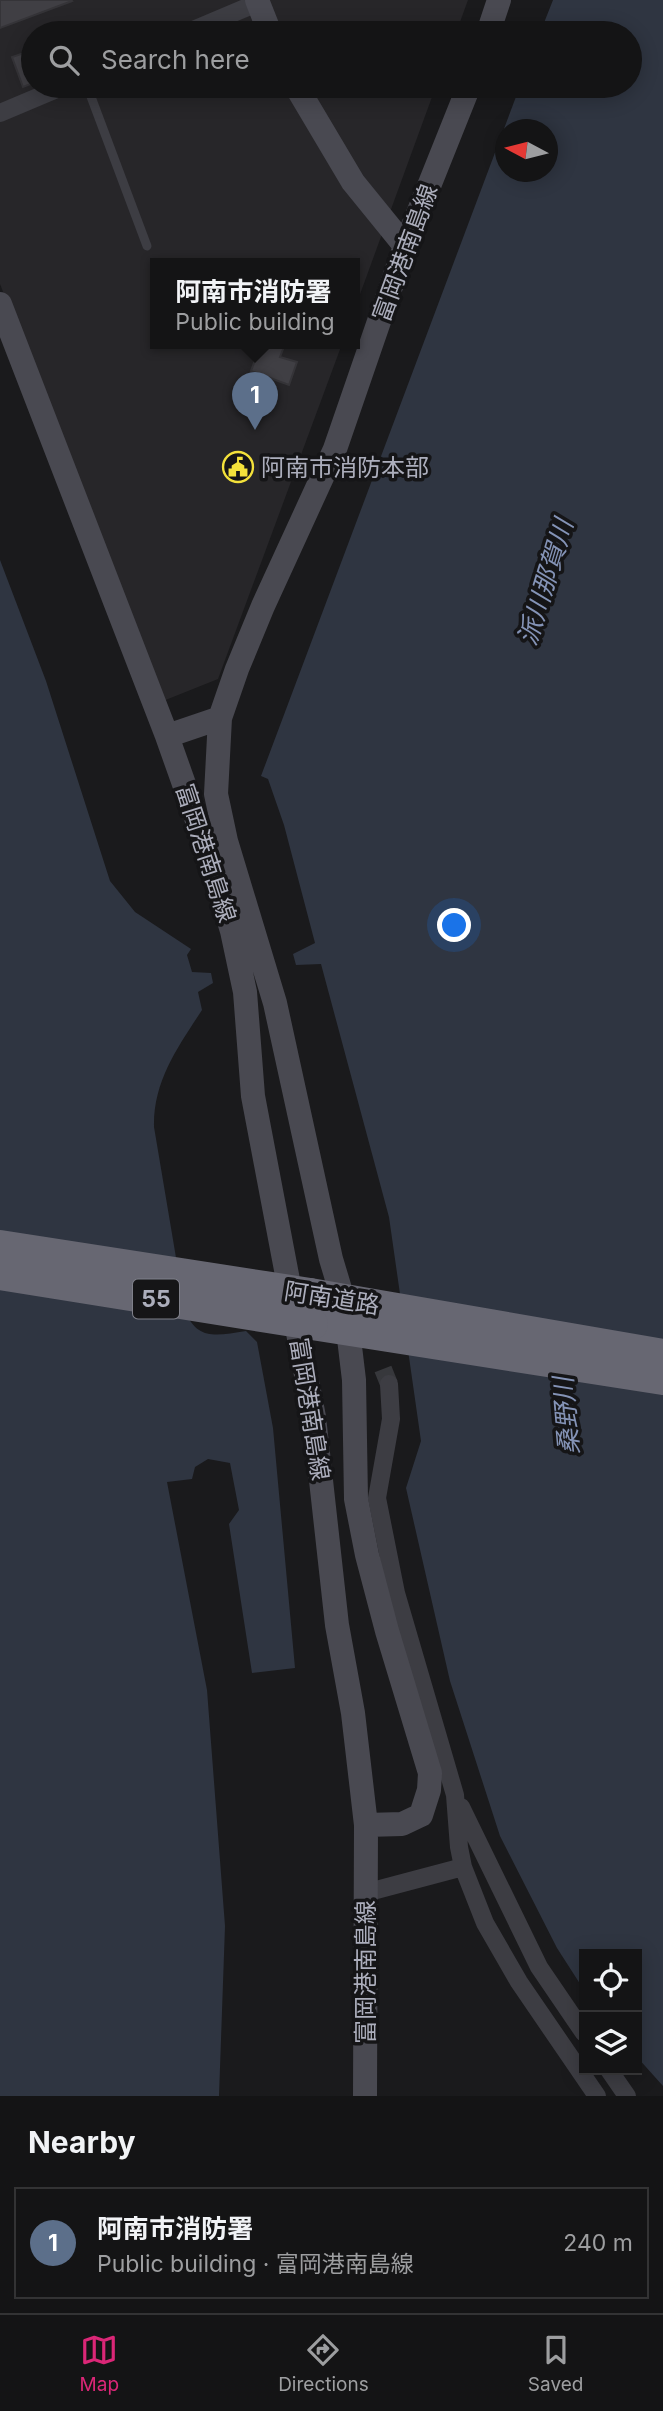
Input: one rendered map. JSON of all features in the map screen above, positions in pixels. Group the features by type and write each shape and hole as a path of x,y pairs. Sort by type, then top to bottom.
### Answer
{"highway":[{"name":"阿南道路","path":"0,1246 346,1315 663,1355"},
{"name":"阿南道路","path":"0,1274 311,1309"},
{"name":"阿南道路","path":"383,1321 663,1379"}],"main road":[{"path":"492,21 499,0"},
{"path":"257,1 265,21"},
{"path":"303,98 354,182 405,246"},
{"name":"富岡港南島線","path":"366,1825 402,1824 421,1815 429,1790 430,1773 367,1555 356,1499 354,1380 346,1315 331,1259 275,1003 226,841 216,794 220,718 263,606 335,449 405,246 464,98"},
{"name":"富岡港南島線","path":"0,304 167,736 212,863 232,931 244,992 253,1096 314,1417 337,1625 353,1713 366,1825 365,2096"},
{"path":"167,736 220,718"}],"street":[{"path":"213,21 257,1"},
{"path":"0,114 37,98"},
{"path":"389,1384 391,1419 377,1498 396,1593 456,1795 539,1967 579,2027"},
{"path":"456,1795 463,1867 485,1923 519,1982 597,2096"},
{"path":"365,1893 463,1867"},
{"path":"612,2075 627,2096"}],"lane":[{"path":"92,98 147,246"}],"shaded area":[{"path":"0,0 468,0 460,21 21,21 21,98 432,98 360,294 360,258 150,258 150,349 340,349 218,679 163,701 0,284"}],"water":[{"path":"553,0 663,0 663,2086 642,2063 642,1949 579,1949 579,1982 557,1948 500,1836 450,1681 406,1488 421,1441 389,1217 321,964 296,965 293,954 315,943 284,825 268,779 261,776 495,153 495,182 558,182 558,119 508,119 515,98 642,98 642,21 545,21"},
{"path":"0,560 46,681 110,881 135,912 191,949 187,955 192,972 211,973 213,983 198,992 202,1010 176,1051 162,1080 154,1127 185,1311 196,1328 203,1332 218,1335 246,1331 257,1342 273,1428 295,1668 252,1673 229,1524 239,1510 230,1463 208,1459 195,1467 192,1479 167,1482 207,1690 225,1926 219,2096 0,2096"}],"building":[{"path":"0,0 71,0 72,1 0,28"},
{"path":"21,54 21,82 12,57"},
{"path":"259,349 283,349 280,357 297,362 289,385 251,371"}],"tunnel":[{"path":"383,1369 389,1384"}],"place":[{"name":"阿南市消防署","path":"255,430"},
{"name":"阿南市消防本部","path":"238,467"}],"water label":[{"name":"派川那賀川","path":"545,582"},
{"name":"桑野川","path":"566,1416"}]}
